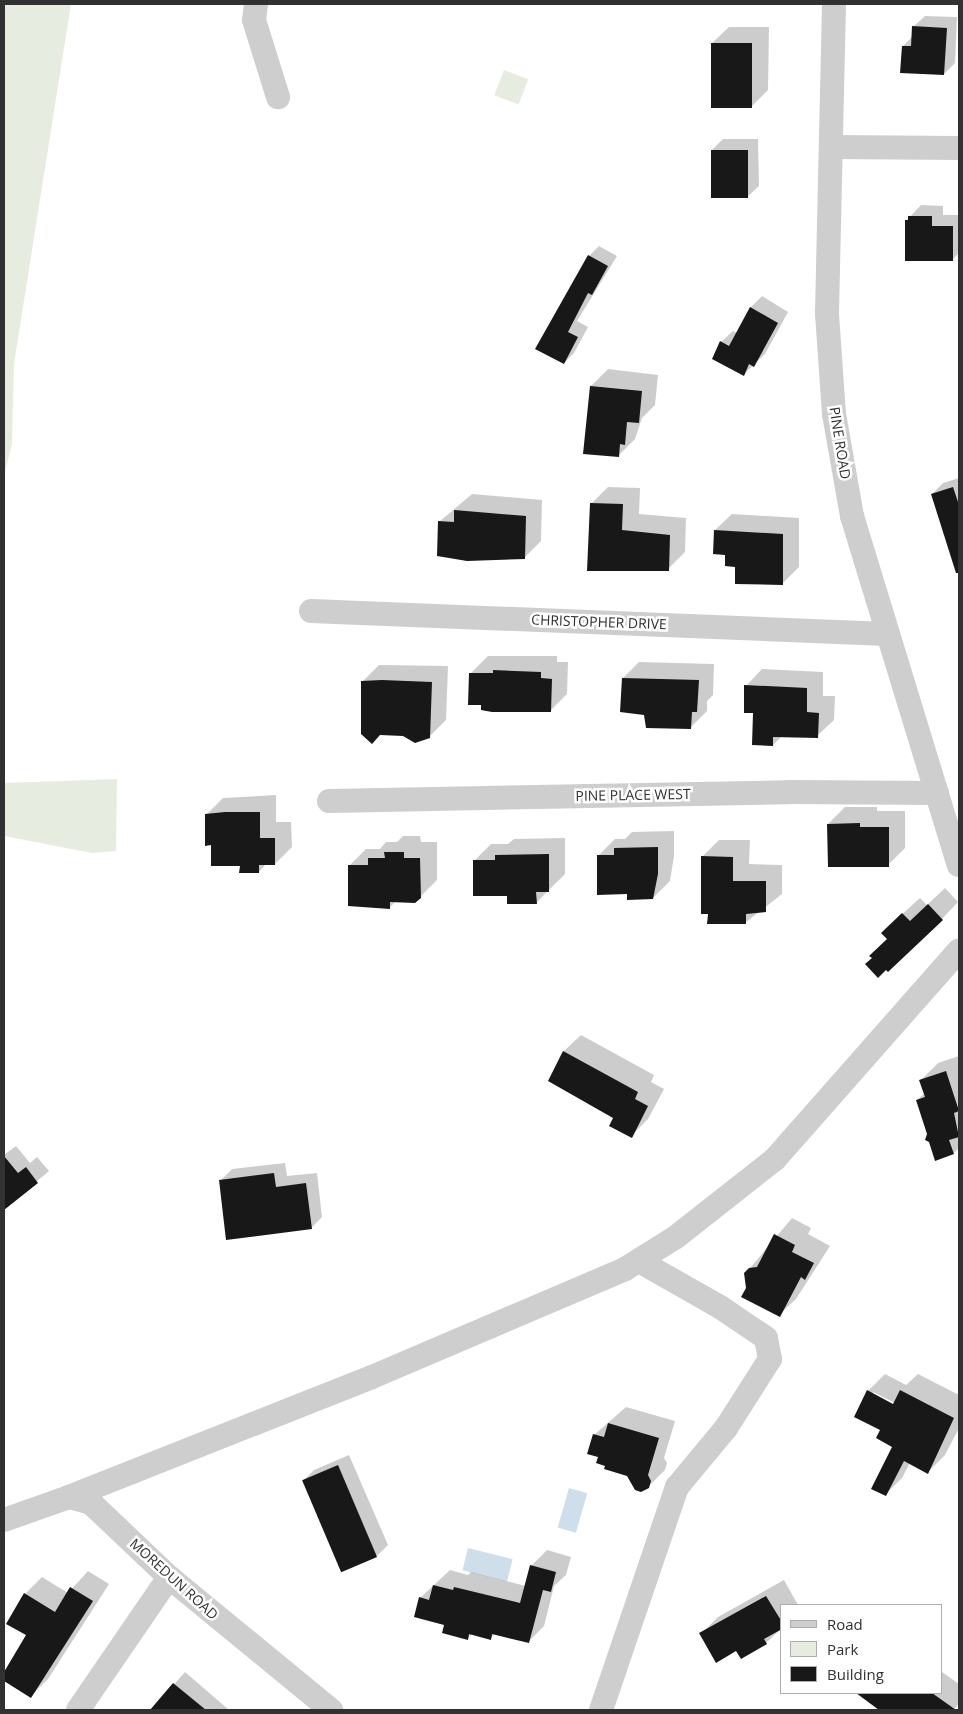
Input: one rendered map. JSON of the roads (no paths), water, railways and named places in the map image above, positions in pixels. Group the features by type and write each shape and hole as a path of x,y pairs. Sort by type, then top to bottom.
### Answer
{"street":[{"path":"256,4 254,20 278,97"},
{"name":"PINE ROAD","path":"834,4 827,314 834,414 852,516 959,865"},
{"path":"830,147 959,148"},
{"name":"CHRISTOPHER DRIVE","path":"311,611 888,634"},
{"name":"PINE PLACE WEST","path":"329,801 779,792 937,793"},
{"path":"4,1520 69,1497 372,1377 639,1261 676,1237 775,1159 959,950"},
{"path":"601,1710 677,1487 726,1428 770,1359 766,1338 720,1307 639,1261"},
{"name":"MOREDUN ROAD","path":"69,1497 90,1503 169,1577 331,1710"},
{"path":"78,1710 169,1577"}],"water":[{"path":"569,1488 587,1493 576,1533 558,1527"},
{"path":"468,1548 513,1559 507,1581 462,1570"}]}
